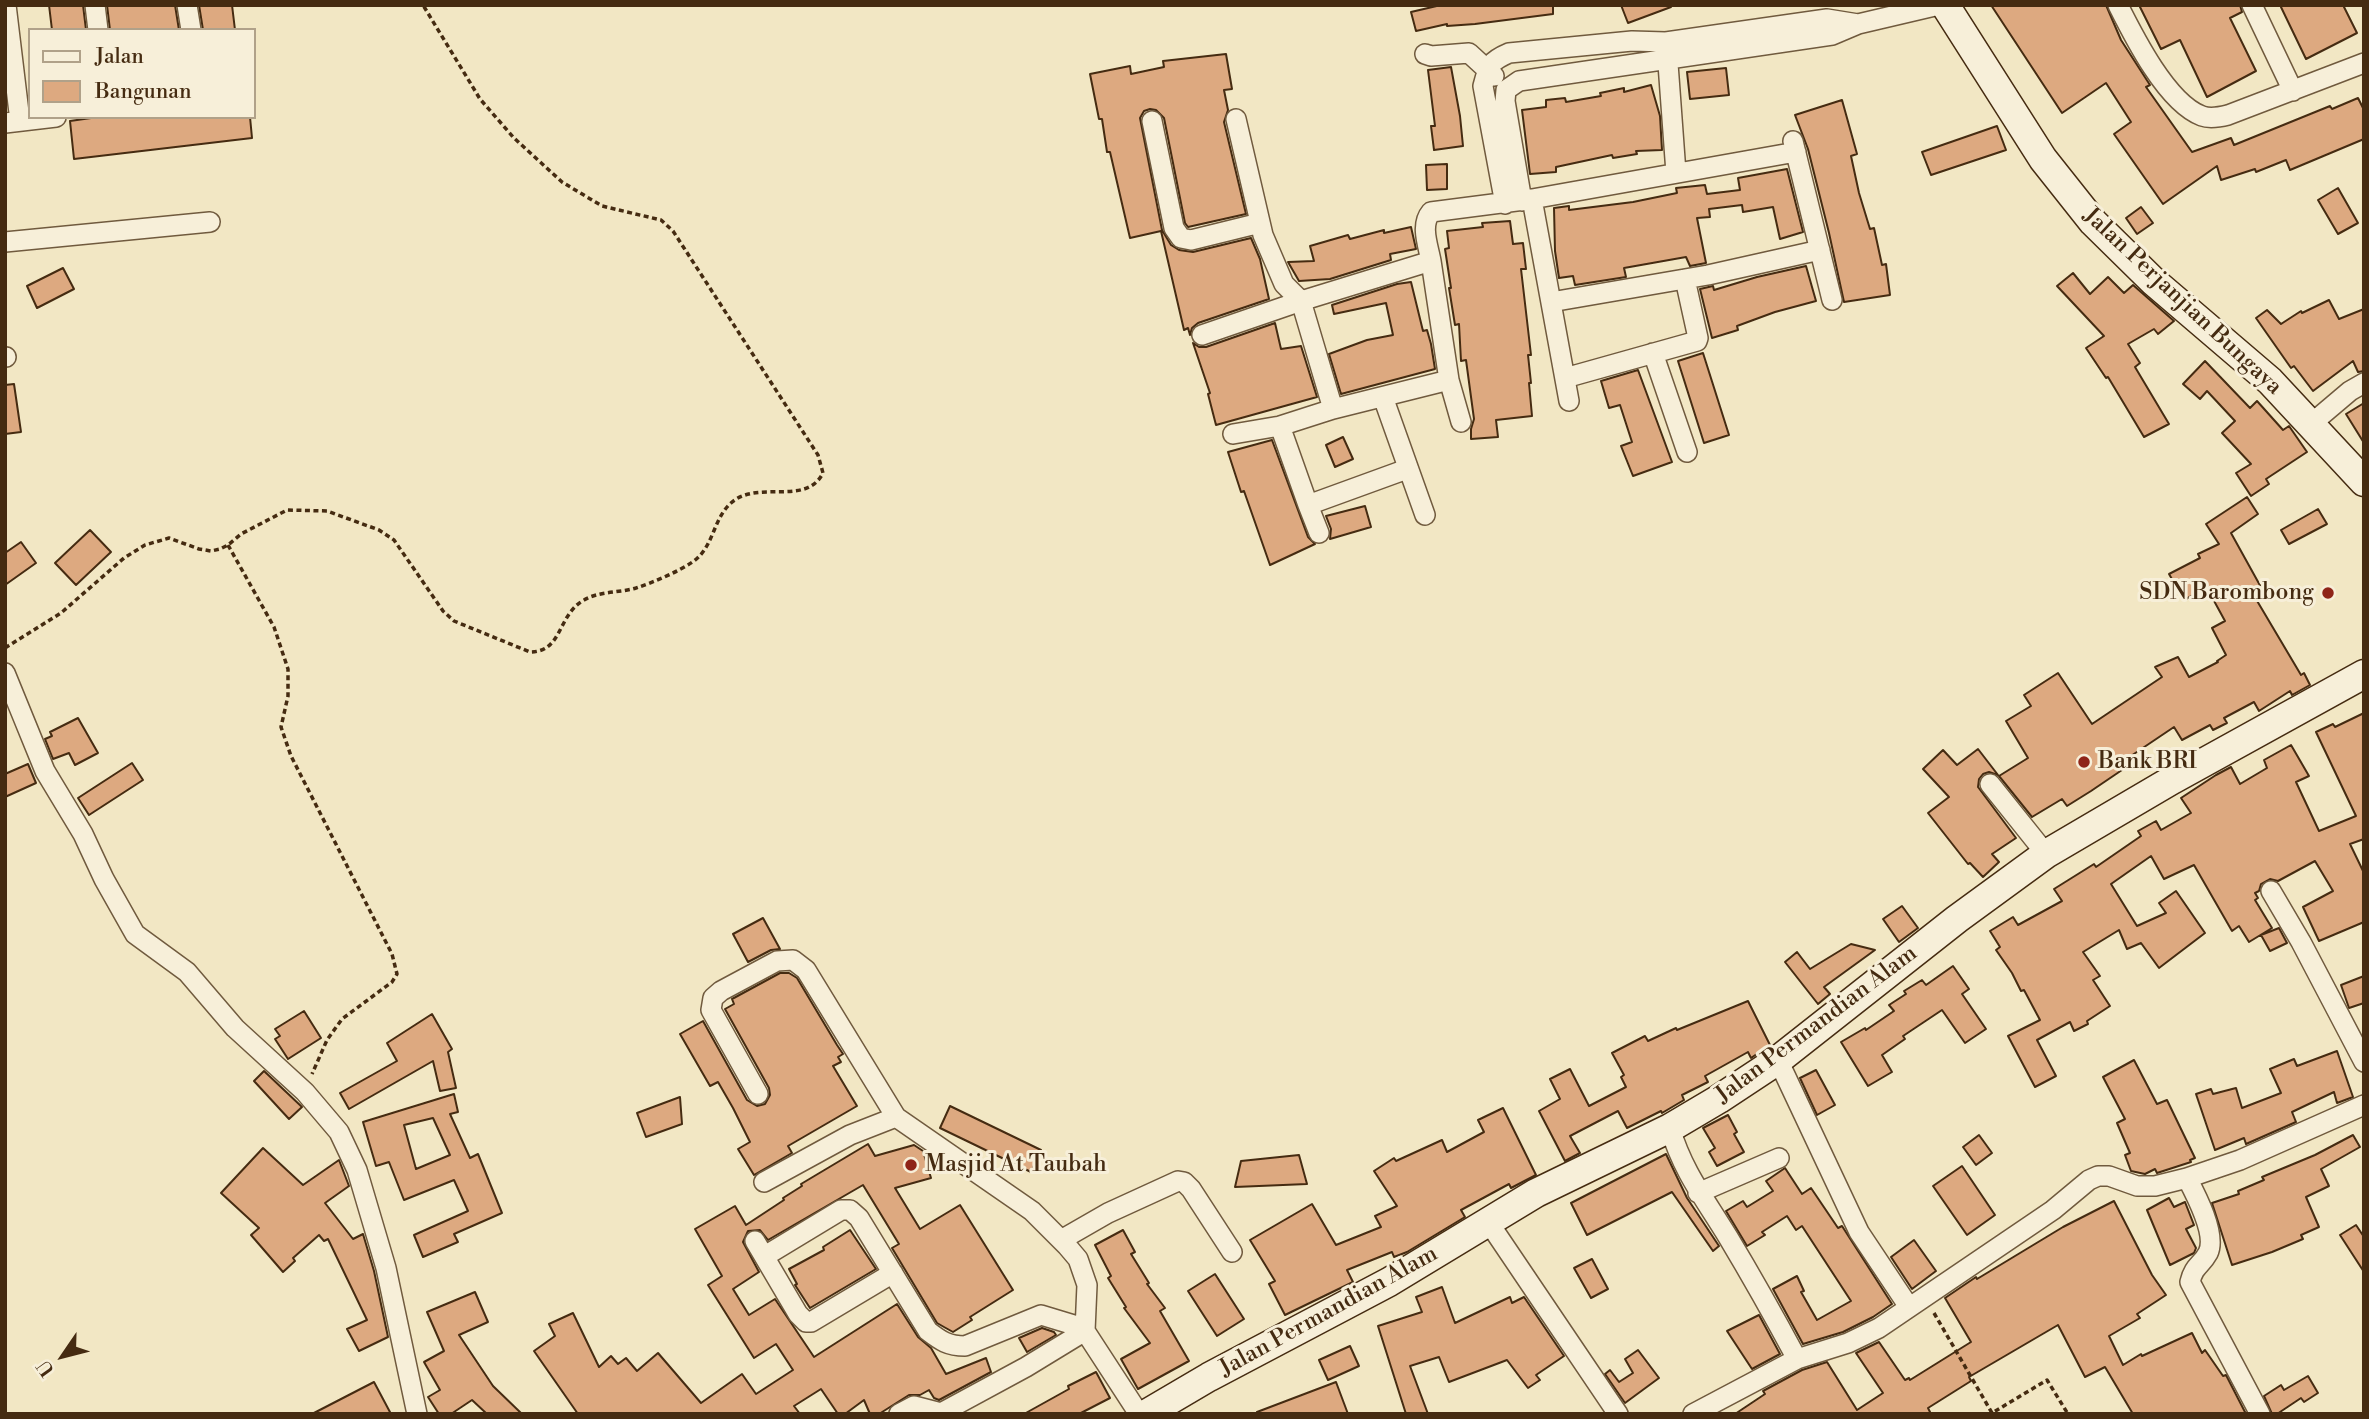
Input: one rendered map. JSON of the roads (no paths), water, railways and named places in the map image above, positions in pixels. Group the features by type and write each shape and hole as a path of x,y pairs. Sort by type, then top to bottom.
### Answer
{"main road":[{"name":"Jalan Perjanjian Bungaya","path":"1945,5 2043,159 2092,222 2153,281 2270,381 2363,477"},
{"name":"Jalan Permandian Alam","path":"1146,1414 1209,1377 1389,1282 1536,1194 1670,1128 1719,1099 1778,1060 1956,919 2046,854 2172,780 2364,674"}],"street":[{"path":"6,5 13,122 39,119"},
{"path":"95,5 98,28"},
{"path":"187,5 191,28"},
{"path":"1506,90 1519,81 1667,51 1832,35 1858,24 1938,5"},
{"path":"2118,5 2161,80 2185,105 2202,116 2216,118 2228,115 2364,63"},
{"path":"2252,5 2293,91"},
{"path":"1569,401 1551,303 1483,86 1488,68 1508,53 1632,41 1667,51"},
{"path":"1667,51 1676,173"},
{"path":"1425,54 1431,56 1465,52 1488,68 1506,90 1505,101 1520,201"},
{"path":"1236,119 1267,247 1284,284 1301,301 1333,409"},
{"path":"1152,121 1174,228 1178,236 1191,240 1260,223"},
{"path":"1461,422 1449,380 1425,231 1426,219 1431,212 1520,201 1676,173 1795,146 1832,300"},
{"path":"5,242 210,222"},
{"path":"1551,303 1685,279 1820,250"},
{"path":"1202,335 1431,261"},
{"path":"1565,378 1694,343 1698,338 1685,279"},
{"path":"1653,353 1687,452"},
{"path":"1233,434 1280,426 1333,409 1449,380"},
{"path":"2312,425 2350,391 2364,383"},
{"path":"1383,397 1425,514"},
{"path":"1280,426 1319,533"},
{"path":"1308,505 1407,469"},
{"path":"5,673 45,771 83,834 104,879 135,934 187,972 235,1028 305,1092 339,1132 357,1170 386,1268 417,1414"},
{"path":"1990,784 2046,854"},
{"path":"2271,891 2364,1062"},
{"path":"758,1094 711,1010 711,1004 721,991 778,961 793,960 806,970 896,1117 1032,1212 1077,1259 1087,1286 1085,1331"},
{"path":"1778,1060 1859,1232 1917,1301"},
{"path":"1693,1414 1797,1359 1848,1343 1879,1328 2045,1216 2089,1180 2098,1176 2109,1176 2137,1186 2155,1186 2187,1178 2239,1160 2364,1105"},
{"path":"764,1182 850,1135 896,1117"},
{"path":"1670,1128 1678,1152 1698,1193 1727,1235 1797,1359"},
{"path":"1698,1193 1779,1158"},
{"path":"2187,1178 2205,1217 2209,1238 2208,1252 2193,1270 2190,1282 2260,1414"},
{"path":"1061,1240 1108,1213 1178,1181 1184,1182 1191,1189 1232,1252"},
{"path":"893,1273 811,1322 806,1322 798,1314 760,1249 841,1210 850,1210 859,1218 893,1273 928,1331 944,1343 965,1346 1041,1315 1074,1325 1085,1331 1139,1414"},
{"path":"1489,1223 1618,1414"},
{"path":"899,1414 914,1406 941,1413 1085,1331"}],"place":[{"name":"SDN Barombong","path":"2328,593"},
{"name":"Bank BRI","path":"2084,762"},
{"name":"Masjid At Taubah","path":"911,1165"}]}
